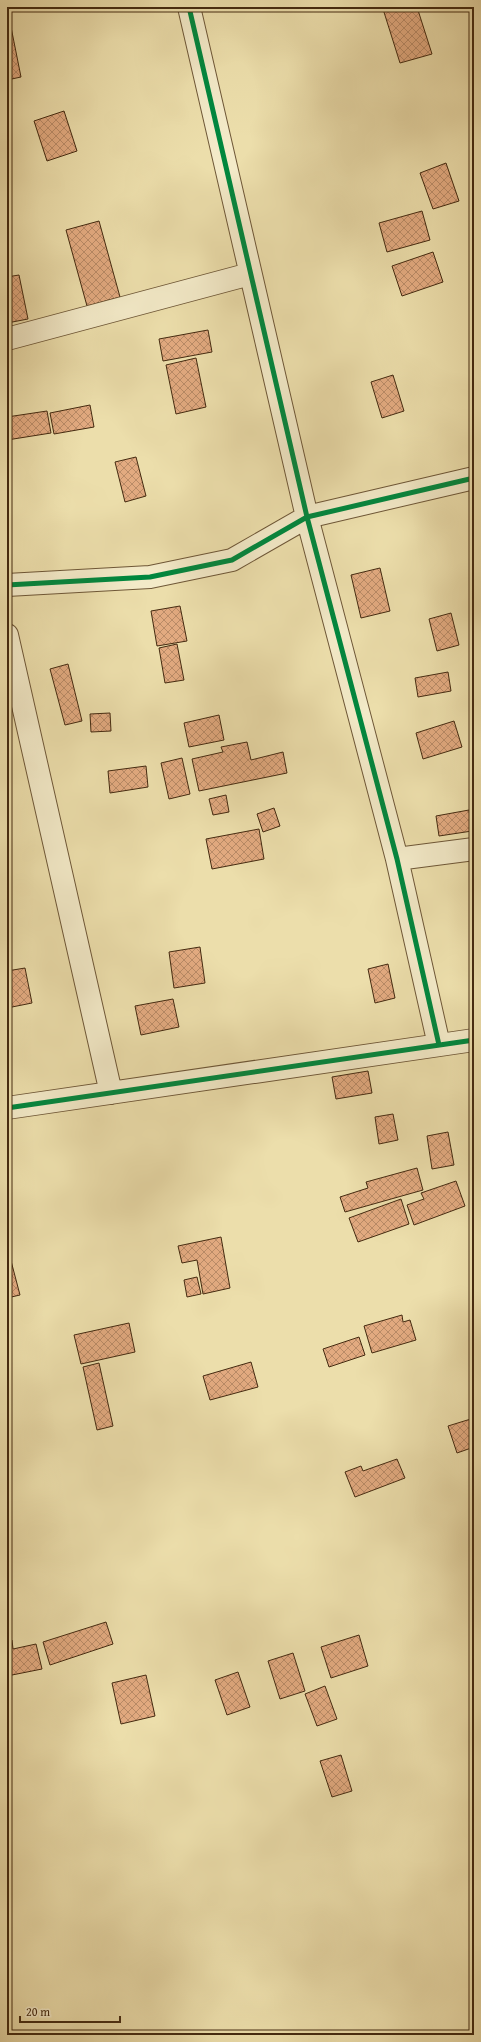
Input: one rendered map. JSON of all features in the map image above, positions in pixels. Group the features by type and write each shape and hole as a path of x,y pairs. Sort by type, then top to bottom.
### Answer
{"street":[{"path":"189,7 307,517 397,859 439,1045"},
{"path":"7,339 250,274"},
{"path":"7,585 150,577 232,560 307,517 474,478"},
{"path":"7,634 111,1093"},
{"path":"397,859 474,849"},
{"path":"7,1108 474,1040"}],"building":[{"path":"7,7 21,77 7,80"},
{"path":"391,7 417,7 432,54 400,63 383,9"},
{"path":"64,111 77,151 47,161 34,121"},
{"path":"446,163 459,201 433,209 420,173"},
{"path":"422,211 430,240 387,252 379,223"},
{"path":"99,221 120,297 87,306 66,230"},
{"path":"433,252 443,282 402,296 392,266"},
{"path":"19,275 28,319 7,323 7,277"},
{"path":"208,330 212,352 163,361 159,339"},
{"path":"196,358 206,407 176,414 166,365"},
{"path":"393,375 404,411 382,418 371,382"},
{"path":"90,405 94,427 54,434 50,413"},
{"path":"47,411 51,433 7,440 7,417"},
{"path":"136,457 146,496 125,502 115,462"},
{"path":"380,568 390,611 361,618 351,575"},
{"path":"180,606 187,641 157,646 151,611"},
{"path":"451,613 459,645 437,651 429,619"},
{"path":"177,644 184,680 165,683 159,648"},
{"path":"68,664 82,721 65,725 50,669"},
{"path":"448,672 451,691 418,697 415,678"},
{"path":"110,713 111,731 91,732 90,714"},
{"path":"219,715 224,740 189,747 184,723"},
{"path":"454,721 462,747 423,759 416,733"},
{"path":"247,742 251,760 283,752 287,773 199,791 192,759 223,752 221,747"},
{"path":"182,758 190,794 169,799 161,763"},
{"path":"146,766 148,787 110,793 108,771"},
{"path":"226,795 229,812 213,815 209,799"},
{"path":"274,808 280,826 263,832 257,814"},
{"path":"469,810 472,831 439,836 436,816"},
{"path":"259,829 264,859 212,869 206,839"},
{"path":"200,947 205,983 174,988 169,952"},
{"path":"388,964 395,998 375,1003 368,969"},
{"path":"25,968 32,1003 7,1008 7,971"},
{"path":"173,999 179,1027 141,1035 135,1006"},
{"path":"368,1071 372,1093 336,1099 332,1077"},
{"path":"393,1114 398,1140 379,1144 375,1117"},
{"path":"448,1132 454,1165 432,1169 427,1136"},
{"path":"417,1168 423,1190 345,1212 340,1197 368,1188 366,1182"},
{"path":"456,1181 465,1206 414,1225 407,1205 424,1199 421,1193"},
{"path":"401,1199 409,1224 358,1242 349,1218"},
{"path":"221,1237 230,1288 203,1294 197,1260 182,1263 178,1246"},
{"path":"7,1257 10,1257 20,1295 7,1298"},
{"path":"197,1277 201,1294 187,1297 184,1280"},
{"path":"402,1315 403,1322 410,1320 416,1340 372,1353 364,1326"},
{"path":"129,1323 135,1352 81,1364 74,1335"},
{"path":"359,1337 365,1355 329,1367 323,1349"},
{"path":"251,1362 258,1387 210,1400 203,1376"},
{"path":"99,1363 113,1426 97,1430 83,1367"},
{"path":"474,1418 474,1447 457,1453 448,1426"},
{"path":"397,1459 405,1478 355,1497 345,1472 361,1466 363,1471"},
{"path":"106,1622 113,1644 50,1665 43,1642"},
{"path":"359,1635 368,1666 331,1678 321,1647"},
{"path":"12,1640 13,1649 36,1644 42,1669 7,1676 7,1642"},
{"path":"293,1653 305,1691 280,1699 268,1661"},
{"path":"238,1672 250,1707 227,1715 215,1680"},
{"path":"146,1675 155,1716 121,1724 112,1683"},
{"path":"325,1686 337,1719 317,1726 305,1694"},
{"path":"341,1755 352,1791 332,1797 320,1761"}],"cycle path":[{"path":"189,7 307,517 397,859 439,1045"},
{"path":"7,585 150,577 232,560 307,517 474,478"},
{"path":"7,1108 474,1040"}]}
